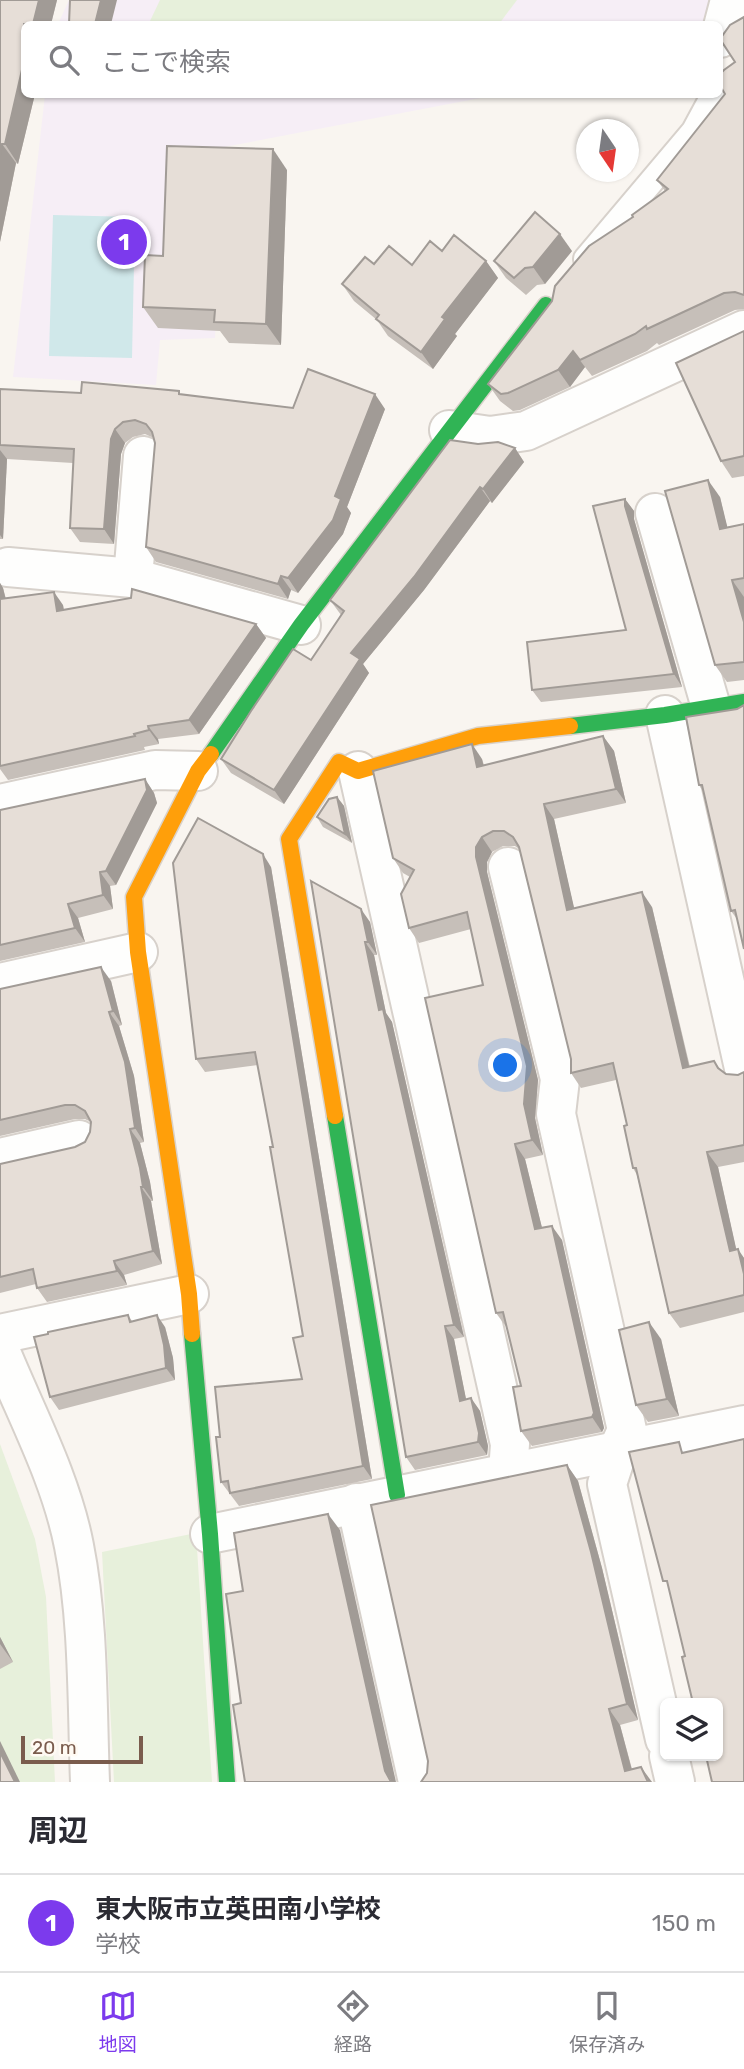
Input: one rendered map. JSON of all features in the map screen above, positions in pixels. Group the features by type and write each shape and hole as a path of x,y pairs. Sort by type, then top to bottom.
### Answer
{"street":[{"path":"723,24 730,0"},
{"path":"227,1782 210,1534 189,1294 138,952 134,897 198,771 301,625 546,305"},
{"path":"449,430 490,436 526,431 744,330"},
{"path":"133,578 143,456"},
{"path":"397,1495 289,839 339,762 358,771 478,736 665,715 728,704 655,513"},
{"path":"8,567 133,578 301,625"},
{"path":"665,715 744,1068"},
{"path":"0,804 155,770 198,771"},
{"path":"358,771 510,1444 508,1472"},
{"path":"508,867 560,1079 556,1114 627,1430 607,1484 660,1717"},
{"path":"0,983 138,952"},
{"path":"0,1158 79,1140"},
{"path":"0,1334 189,1294"},
{"path":"4,1370 59,1492 74,1545 81,1595 90,1782"},
{"path":"210,1534 744,1425"},
{"path":"356,1503 418,1782"},
{"path":"670,1761 675,1782"}],"lane":[{"path":"546,305 694,131 712,98"}],"shaded area":[{"path":"69,0 710,0 704,21 59,21"},
{"path":"45,98 480,98 224,147 215,338 160,340 156,385 13,377"}],"green space":[{"path":"160,0 517,0 501,21 150,21"},
{"path":"0,1444 35,1539 46,1597 55,1782 0,1782"},
{"path":"196,1533 212,1782 114,1782 102,1552"}],"water":[{"path":"53,215 135,217 132,358 49,356"}],"building":[{"path":"0,0 39,0 34,21 21,21 21,74 0,156"},
{"path":"70,0 101,0 96,21 69,21"},
{"path":"744,17 744,295 724,293 647,329 646,326 580,360 573,351 558,370 501,394 488,384 552,301 555,286 589,246 633,217 632,215 668,189 657,180 725,94 723,71 735,62 723,44 723,35 730,25"},
{"path":"167,146 273,149 266,324 214,322 215,310 143,307 145,255 163,256"},
{"path":"535,212 560,234 533,267 525,268 514,278 494,261"},
{"path":"454,235 486,261 442,317 445,319 421,352 376,319 379,315 342,284 365,257 374,264 389,246 412,265 430,241 442,251"},
{"path":"744,331 744,456 721,461 676,363"},
{"path":"308,369 375,394 335,496 341,499 333,520 288,578 281,576 278,584 146,547 155,443 146,424 135,420 123,422 115,429 111,439 104,529 70,528 74,449 0,445 0,389 81,393 82,382 179,391 179,394 293,408"},
{"path":"450,440 478,444 498,442 515,448 483,489 480,487 414,577 351,653 360,659 274,790 221,759 293,649 311,660 344,611 330,600"},
{"path":"708,480 720,529 744,524 744,578 732,580 744,622 744,662 715,665 665,491"},
{"path":"625,499 674,674 532,690 527,642 626,630 593,506"},
{"path":"132,589 256,624 189,720 148,726 149,730 134,734 135,736 0,766 0,599 54,592 57,611 131,598"},
{"path":"744,705 744,949 735,910 731,911 702,785 699,785 686,717 737,709"},
{"path":"603,736 616,789 544,804 567,910 642,892 683,1068 714,1061 726,1074 738,1075 744,1072 744,1145 707,1152 730,1251 738,1249 744,1274 744,1295 669,1313 636,1168 633,1168 624,1126 627,1125 613,1063 571,1073 571,1059 519,847 513,837 504,831 493,831 482,837 476,847 476,857 527,1066 524,1104 532,1140 515,1144 535,1229 552,1226 594,1413 592,1417 521,1431 513,1387 521,1386 503,1312 496,1313 425,998 483,985 467,912 409,928 401,894 414,870 393,858 373,771 472,744 477,767"},
{"path":"145,779 147,790 106,871 100,872 103,895 68,904 75,928 0,945 0,810"},
{"path":"337,797 345,834 317,817 329,799"},
{"path":"198,818 263,854 363,1466 230,1493 228,1481 221,1482 216,1437 220,1437 215,1387 302,1379 293,1338 303,1336 255,1052 196,1059 173,863"},
{"path":"311,881 361,909 379,1010 383,1009 454,1325 445,1326 460,1401 471,1398 479,1433 478,1442 406,1457"},
{"path":"101,967 113,1011 109,1012 125,1062 135,1128 130,1129 140,1168 153,1251 114,1261 117,1271 37,1288 33,1269 0,1277 0,1164 75,1147 85,1142 91,1122 85,1111 75,1105 0,1120 0,989"},
{"path":"128,1315 130,1322 157,1315 166,1368 50,1397 34,1337"},
{"path":"649,1322 667,1399 636,1405 619,1330"},
{"path":"744,1439 744,1782 712,1782 707,1761 723,1761 723,1698 692,1698 667,1581 663,1581 629,1452 679,1442 682,1453"},
{"path":"567,1465 627,1704 609,1709 625,1771 641,1767 650,1782 421,1782 427,1773 428,1761 371,1505"},
{"path":"328,1514 385,1771 393,1782 245,1782 233,1705 241,1703 226,1594 243,1591 234,1533"},
{"path":"0,1752 15,1782 0,1782"}],"traffic: fast":[{"path":"211,754 301,625 546,305"},
{"path":"570,726 744,702"},
{"path":"335,1116 397,1495"},
{"path":"192,1334 210,1534 227,1782"}],"traffic: slow":[{"path":"335,1116 289,839 339,762 358,771 478,736 570,726"},
{"path":"192,1334 189,1294 138,952 134,897 198,771 211,754"}],"place":[{"name":"東大阪市立英田南小学校","path":"124,242"}]}
